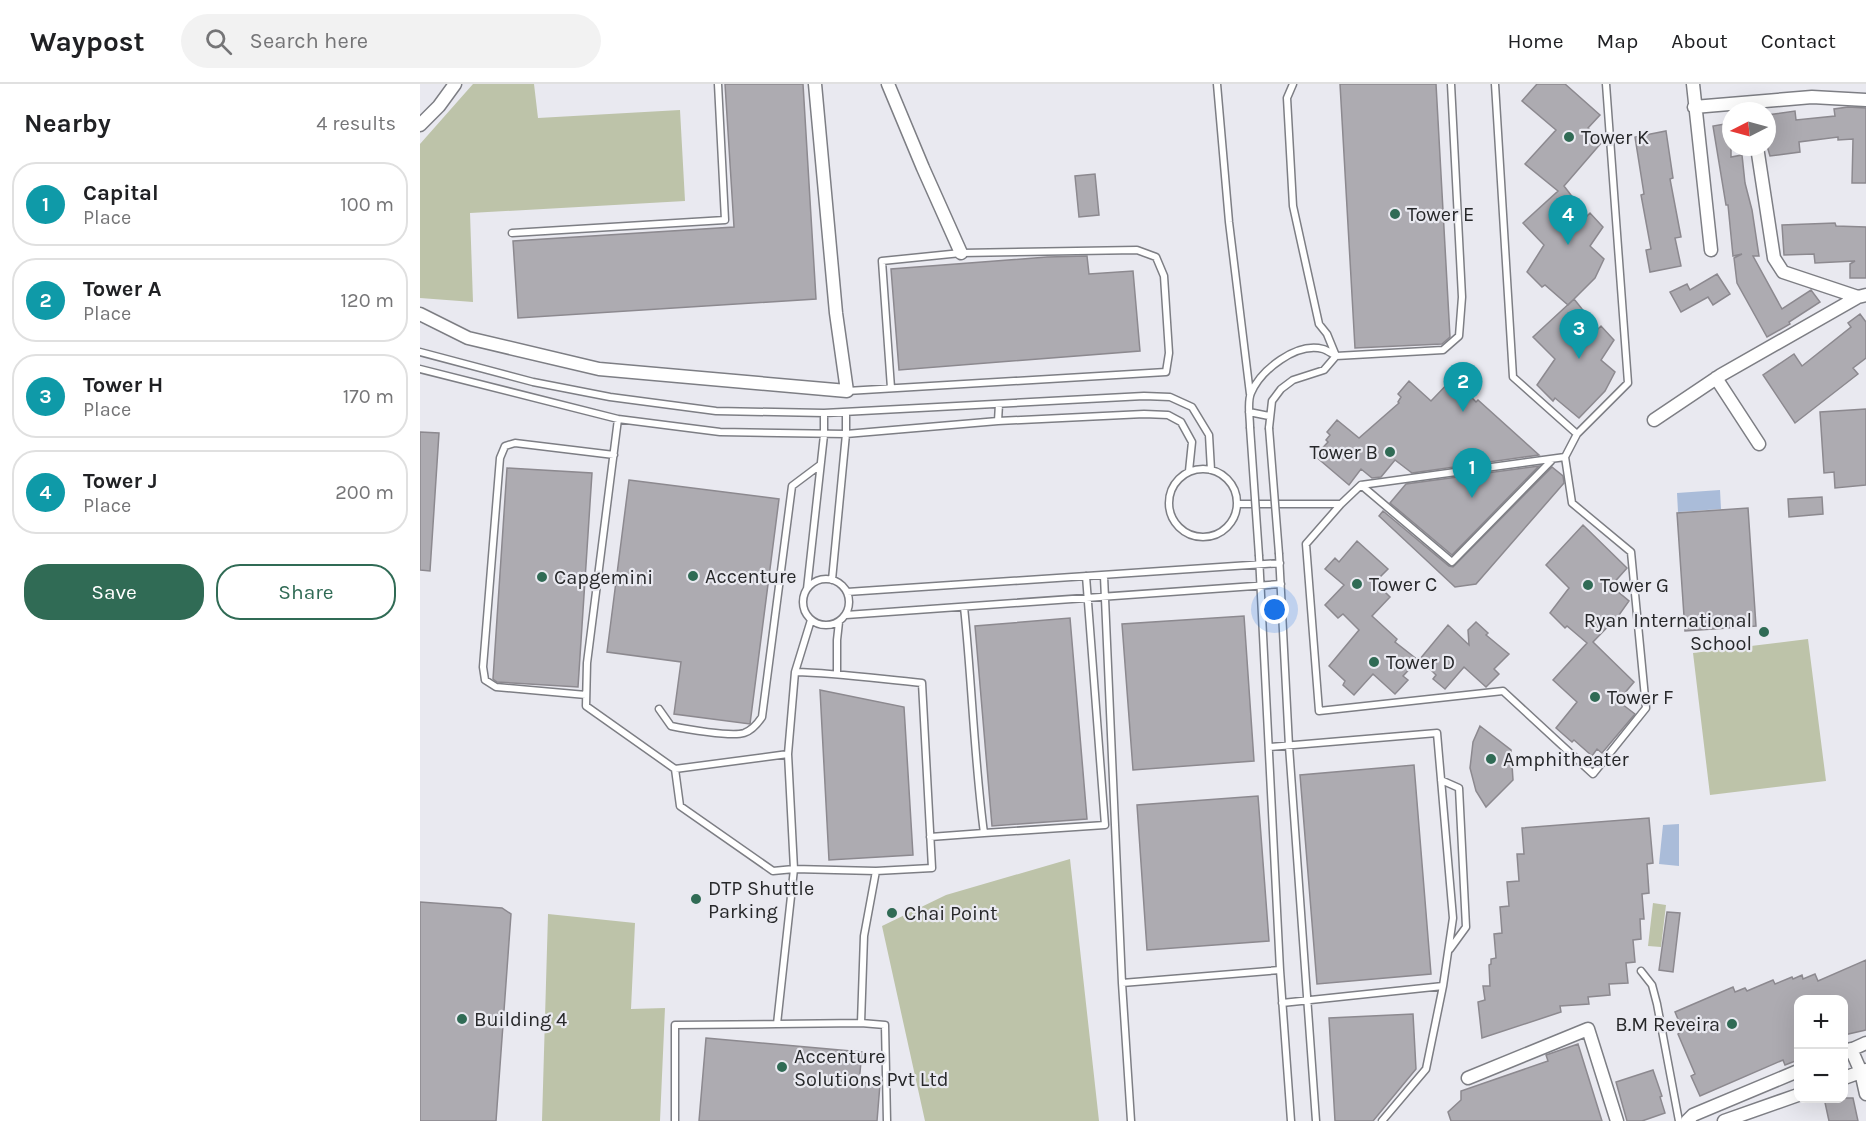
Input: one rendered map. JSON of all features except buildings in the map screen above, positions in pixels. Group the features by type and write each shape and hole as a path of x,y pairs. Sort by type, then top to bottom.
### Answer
{"street":[{"path":"420,125 439,106 455,84"},
{"path":"420,314 468,338 599,369 847,391 836,313 815,84"},
{"path":"888,84 961,253"},
{"path":"1693,84 1711,250"},
{"path":"1776,103 1812,97 1866,100"},
{"path":"1694,107 1722,107"},
{"path":"1758,156 1774,258 1783,272 1862,296"},
{"path":"1654,420 1716,378 1862,296"},
{"path":"1716,378 1759,444"},
{"path":"1468,1078 1588,1029 1617,1121"},
{"path":"1848,1051 1866,1043"},
{"path":"1848,1052 1864,1071 1866,1095"},
{"path":"1848,1077 1864,1071"},
{"path":"1687,1121 1693,1115 1794,1073"},
{"path":"1724,1121 1794,1096"}],"lane":[{"path":"513,233 725,220 718,84"},
{"path":"1217,84 1229,222 1250,394 1249,412 1259,556 1280,970 1291,1121"},
{"path":"1293,84 1287,98 1293,206 1319,324 1327,334 1336,356"},
{"path":"1250,394 1265,373 1282,358 1309,349 1324,349 1336,356 1443,350 1459,336 1462,297 1451,84"},
{"path":"1495,84 1513,377 1577,434"},
{"path":"1565,457 1361,485 1341,504 1306,544 1319,711 1503,691 1593,774 1646,708 1630,552 1572,503 1565,457 1577,434 1628,383 1606,84"},
{"path":"847,391 1166,372 1169,353 1164,276 1156,257 1137,250 961,253 882,261 891,387"},
{"path":"420,352 524,379 619,398 716,411 824,413 1144,396 1170,397 1192,407 1209,435 1210,470"},
{"path":"1316,1121 1289,746 1280,563 1269,416 1272,401 1281,389 1293,380 1324,369 1336,356"},
{"path":"420,369 618,419 720,432 824,435 998,421 1144,414 1168,415 1181,422 1192,442 1189,471"},
{"path":"521,394 524,379"},
{"path":"998,421 999,404"},
{"path":"832,580 846,434 846,412"},
{"path":"1249,412 1269,416"},
{"path":"807,589 818,580 832,580 844,586 850,604 846,615 839,622 829,625 819,624 811,620 804,608 824,435 824,413"},
{"path":"618,419 587,663 586,706 675,769 788,754"},
{"path":"586,695 496,687 485,680 483,667 500,459 505,446 515,443 614,455"},
{"path":"1361,485 1452,562 1551,460"},
{"path":"659,709 671,726 688,730 744,733 755,726 762,717 792,486 820,465"},
{"path":"1210,470 1221,474 1230,482 1237,504 1228,526 1219,533 1208,537 1196,537 1186,533 1171,517 1169,496 1180,477 1189,471 1210,470"},
{"path":"1237,504 1341,504"},
{"path":"847,592 1280,563"},
{"path":"930,837 1105,825 1086,576"},
{"path":"1104,576 1122,983 1131,1121"},
{"path":"846,615 1281,584"},
{"path":"964,607 971,670 976,764 984,833"},
{"path":"777,1024 794,869 788,754 795,672 811,620"},
{"path":"837,674 839,622"},
{"path":"675,769 680,806 773,871 794,869 876,871 932,868 922,683 795,672"},
{"path":"1269,747 1437,733 1453,918 1443,986 1426,1069 1382,1121"},
{"path":"1441,780 1459,788 1466,927 1448,952"},
{"path":"861,1023 864,936 876,871"},
{"path":"1122,983 1280,970"},
{"path":"1641,971 1652,985 1658,1004 1679,1121"},
{"path":"1282,1003 1443,986"},
{"path":"675,1121 675,1025 861,1023 885,1025 887,1121"}],"green space":[{"path":"473,84 534,84 538,118 680,110 685,201 470,213 473,302 420,298 420,144"},
{"path":"1808,639 1826,781 1710,795 1693,653"},
{"path":"1070,859 1099,1121 925,1121 882,926 946,895"},
{"path":"1653,903 1666,905 1661,947 1648,946"},
{"path":"548,914 635,923 631,1009 665,1008 660,1121 542,1121"}],"water":[{"path":"1720,490 1721,509 1678,512 1677,493"},
{"path":"1679,824 1679,866 1659,864 1663,825"}],"place":[{"name":"Tower K","path":"1569,137"},
{"name":"Tower E","path":"1395,214"},
{"name":"Tower J","path":"1568,245"},
{"name":"Tower H","path":"1579,359"},
{"name":"Tower A","path":"1463,412"},
{"name":"Tower B","path":"1390,452"},
{"name":"Capital","path":"1472,498"},
{"name":"Accenture","path":"693,576"},
{"name":"Capgemini","path":"542,577"},
{"name":"Tower C","path":"1357,584"},
{"name":"Tower G","path":"1588,585"},
{"name":"Ryan International School","path":"1764,632"},
{"name":"Tower D","path":"1374,662"},
{"name":"Tower F","path":"1595,697"},
{"name":"Amphitheater","path":"1491,759"},
{"name":"DTP Shuttle Parking","path":"696,899"},
{"name":"Chai Point","path":"892,913"},
{"name":"Building 4","path":"462,1019"},
{"name":"B.M Reveira","path":"1732,1024"},
{"name":"Accenture Solutions Pvt Ltd","path":"782,1067"}]}
